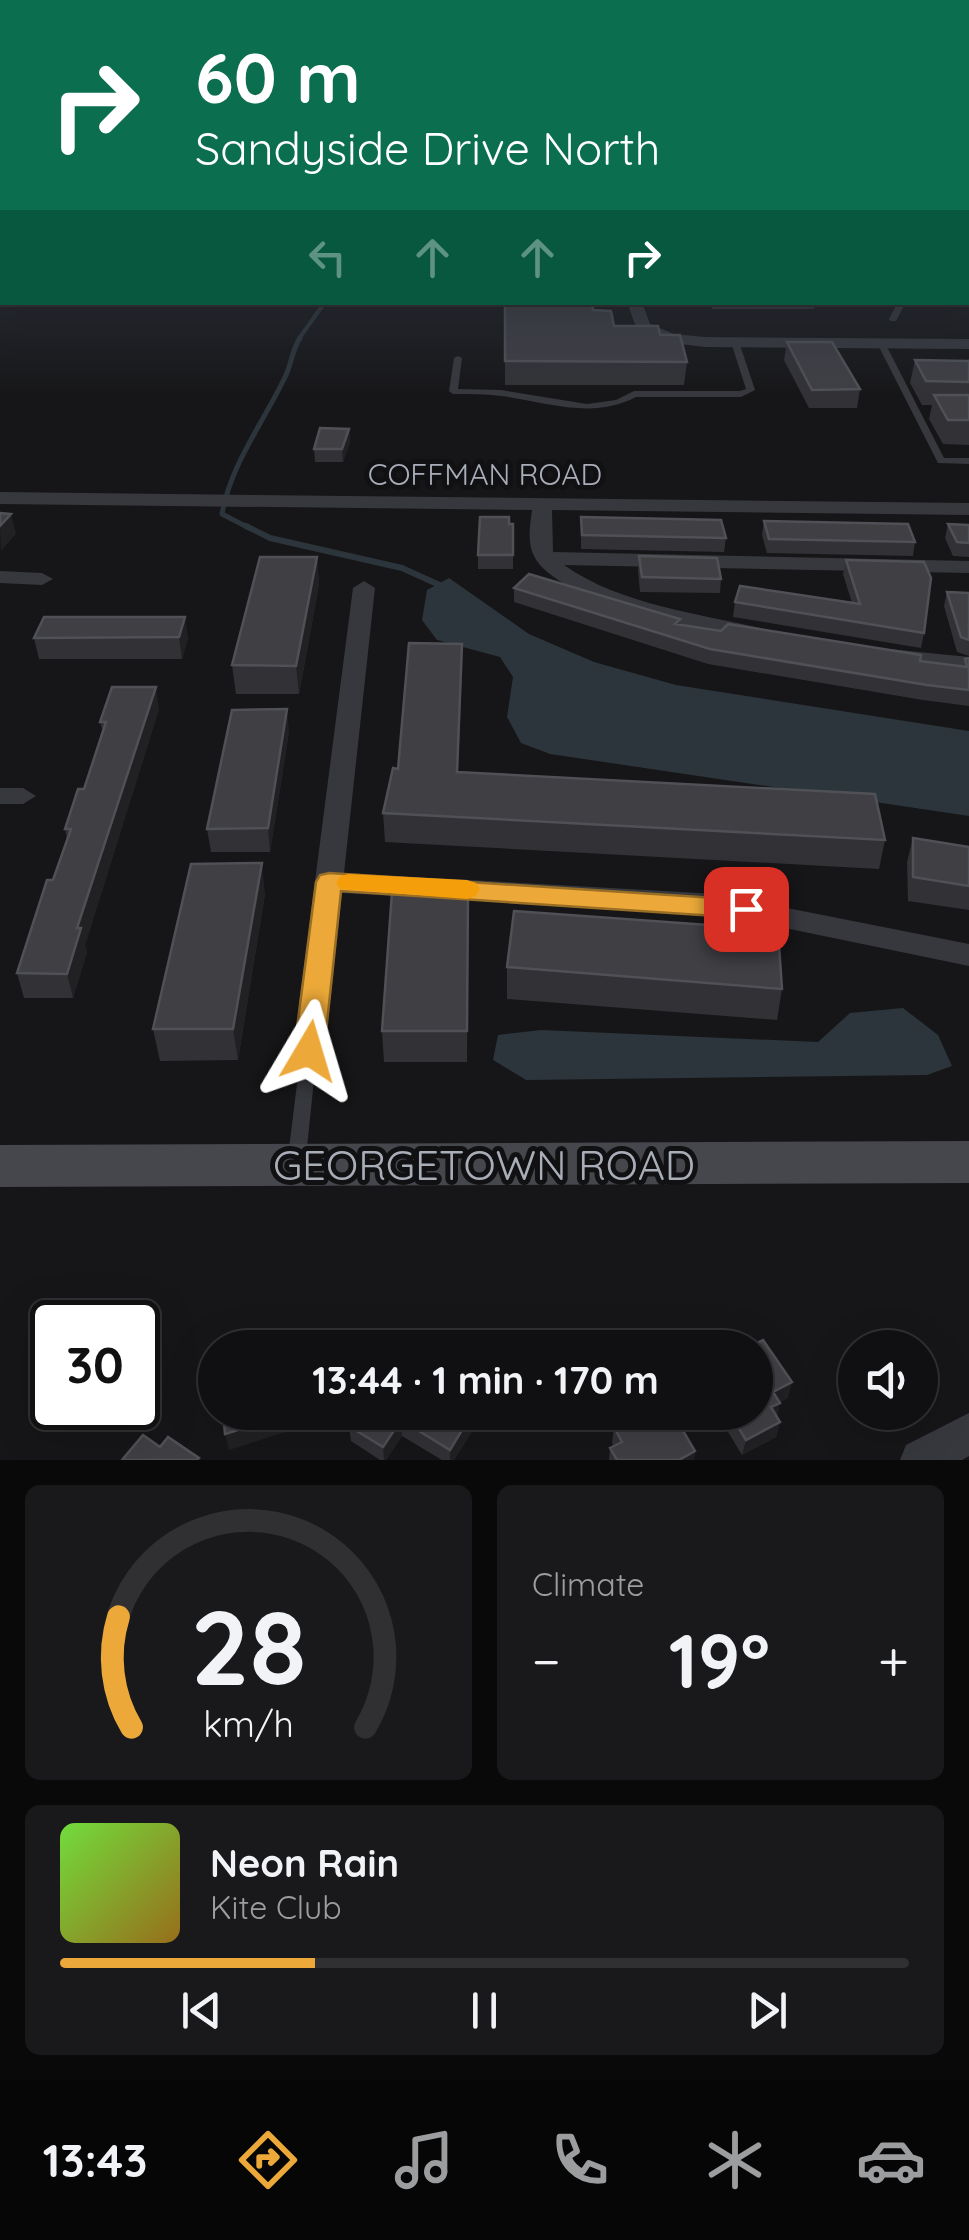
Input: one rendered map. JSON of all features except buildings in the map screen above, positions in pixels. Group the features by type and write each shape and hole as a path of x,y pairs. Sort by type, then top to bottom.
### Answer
{"main road":[{"name":"GEORGETOWN ROAD","path":"0,1166 969,1162"}],"street":[{"path":"635,305 638,322 660,335 698,342 969,344"},
{"name":"COFFMAN ROAD","path":"0,498 969,509"},
{"path":"542,504 540,544 558,574 684,618 772,637"},
{"path":"545,558 969,568"},
{"path":"596,590 611,559"},
{"path":"0,577 42,579"},
{"path":"309,1051 364,588"},
{"path":"860,652 969,664"},
{"path":"329,882 717,904 969,955"},
{"path":"921,1460 969,1433"}],"lane":[{"path":"892,319 900,305"},
{"path":"458,358 453,392 498,392 546,404 620,404 634,394 741,394 751,390 735,342"},
{"path":"881,343 941,461 969,461"},
{"path":"894,368 912,368"},
{"path":"916,412 934,412"},
{"path":"296,1164 309,1051"}],"shaded area":[{"path":"449,578 529,634 594,662 676,685 969,731 969,816 550,754 521,743 507,717 513,677 500,657 437,640 422,620 427,590"},
{"path":"903,1008 938,1035 952,1066 927,1075 526,1080 493,1060 498,1035 541,1030 818,1042 850,1013"}],"waterway":[{"path":"298,340 323,305"},
{"path":"251,529 222,514 226,495 240,460 286,375 300,338"},
{"path":"246,526 270,538 402,568 444,587"}],"slow traffic":[{"path":"349,883 467,889"}],"route":[{"path":"309,1051 329,882 717,904 746,909"}]}
